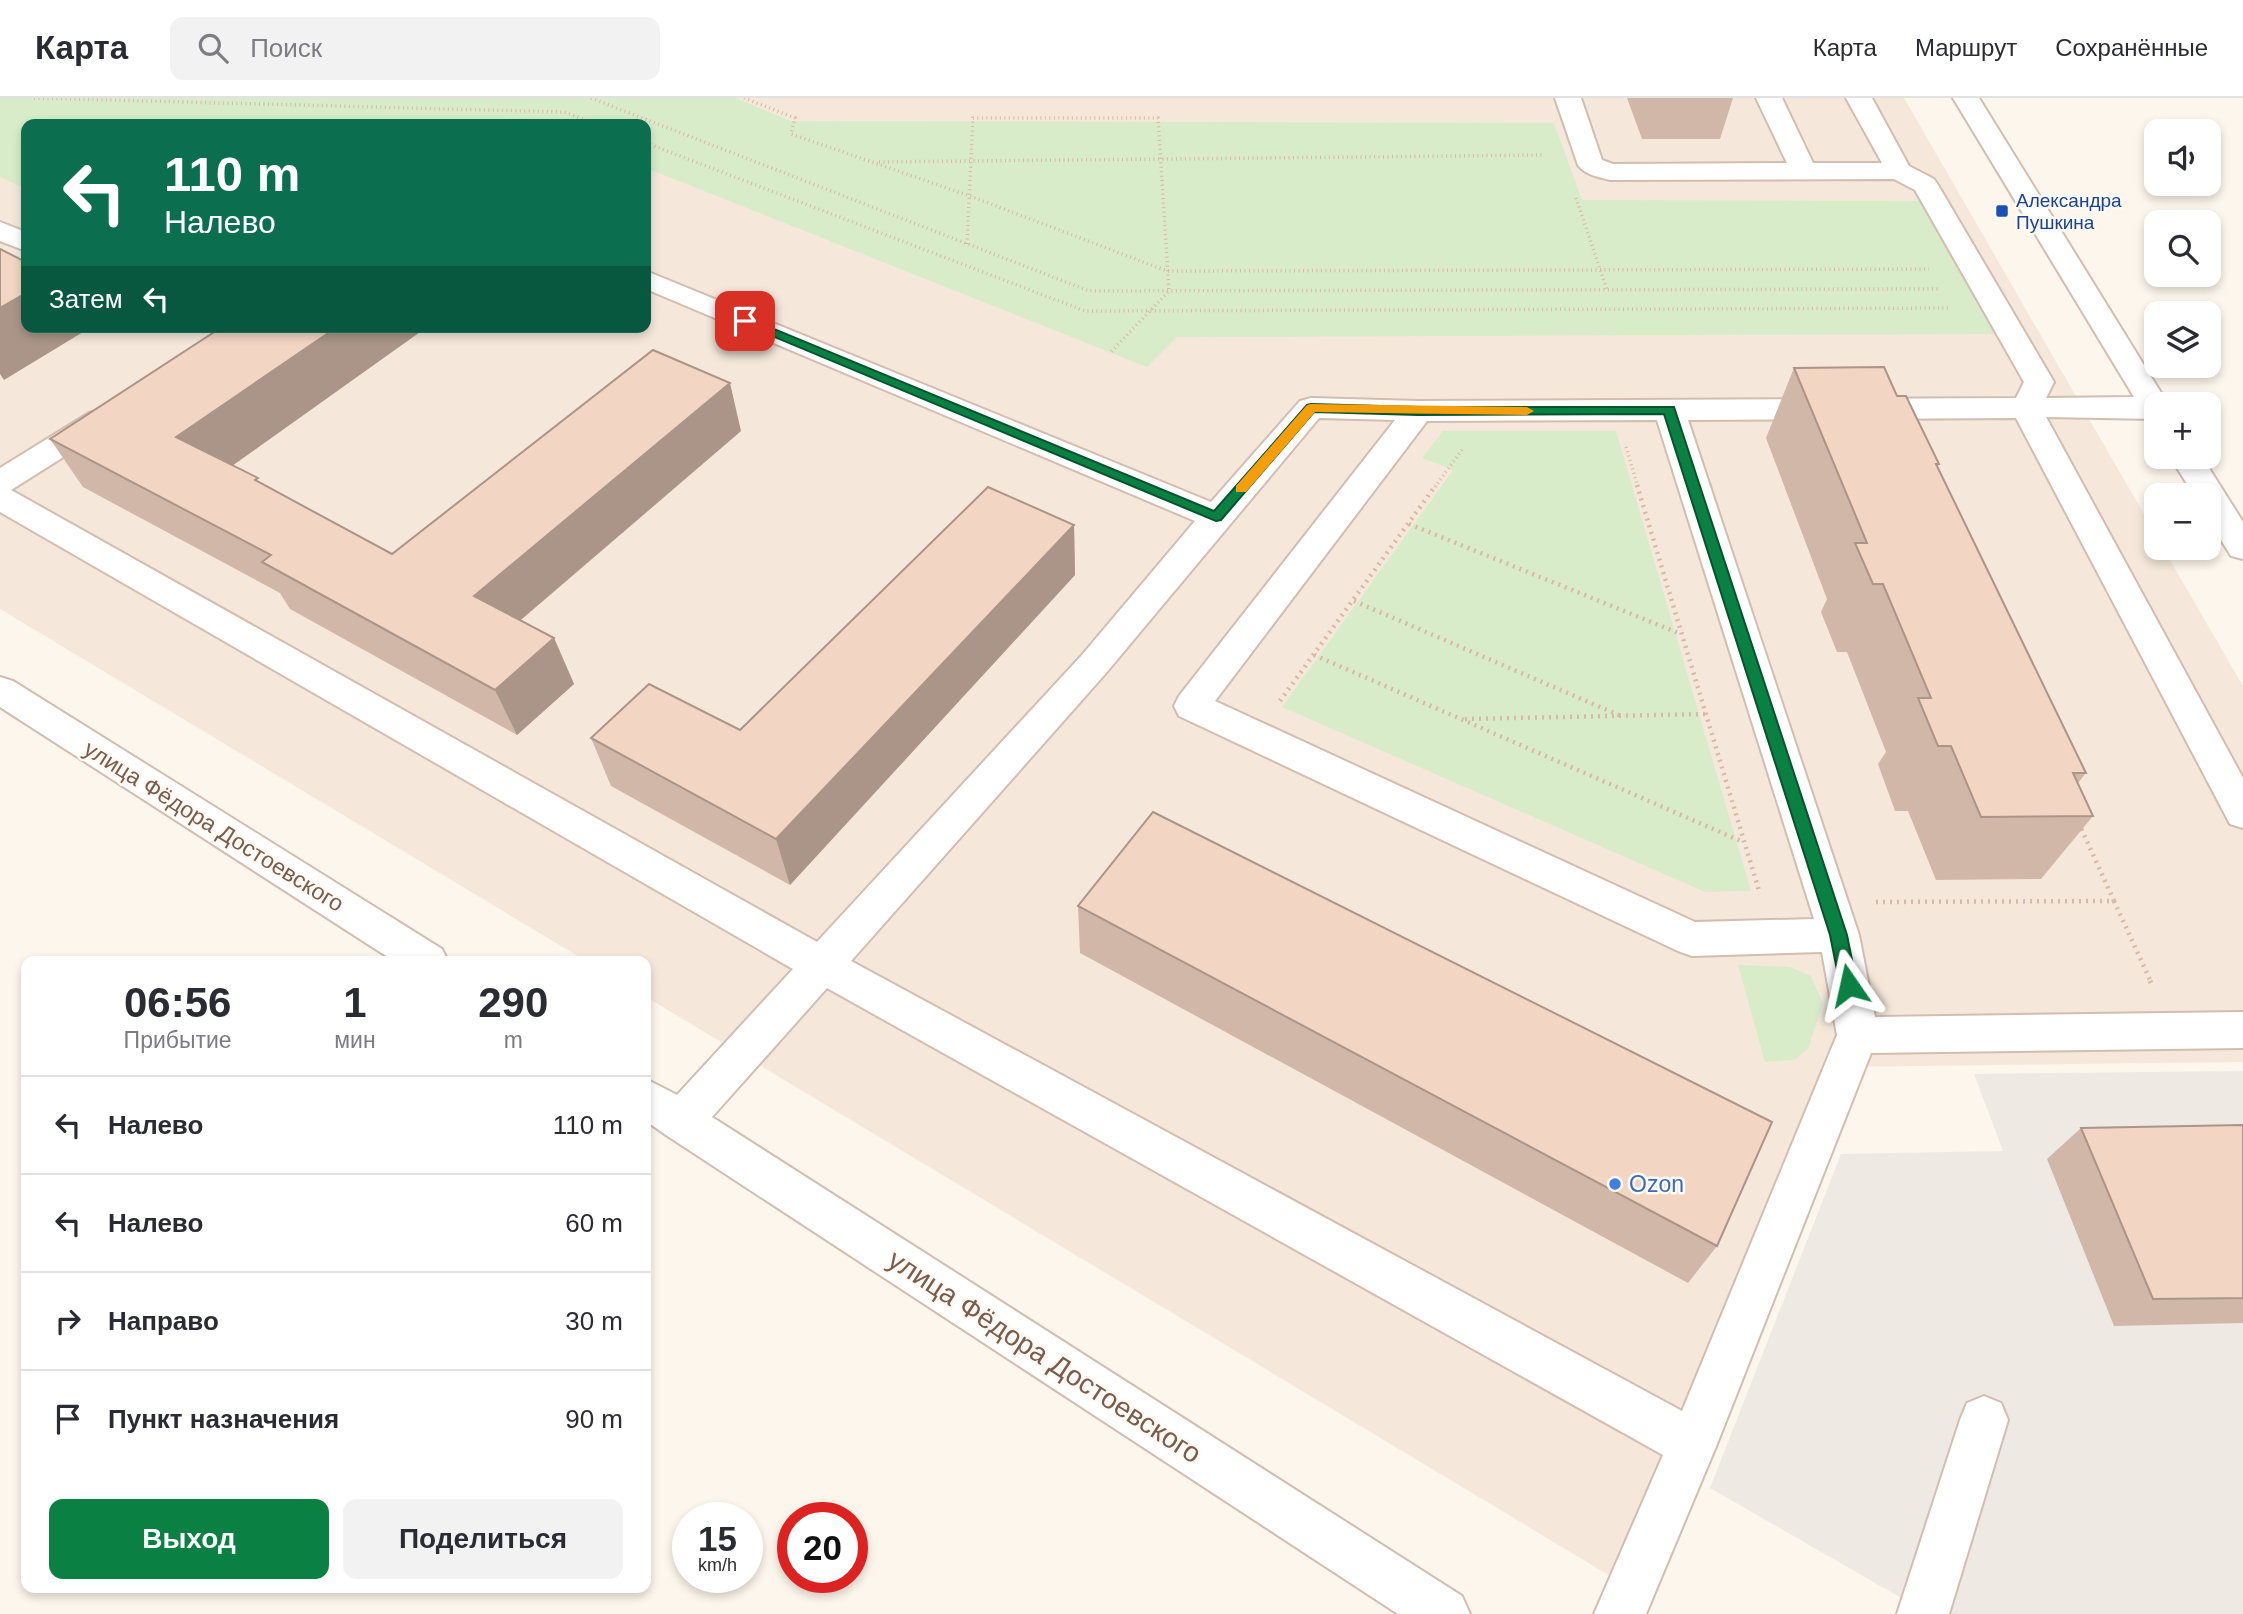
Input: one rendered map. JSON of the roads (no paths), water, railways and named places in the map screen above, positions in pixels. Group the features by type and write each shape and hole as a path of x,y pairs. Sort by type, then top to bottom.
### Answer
{"street":[{"path":"1568,98 1591,165 1610,172 1899,171 1926,185 1974,298 2039,382 2026,408"},
{"path":"1769,98 1804,171"},
{"path":"1859,98 1899,171"},
{"path":"1966,98 2146,392"},
{"path":"0,230 21,240"},
{"path":"651,281 1216,517"},
{"path":"0,482 13,458 119,408"},
{"path":"664,1110 822,965 1094,664 1311,408 1418,411 2144,408"},
{"path":"2026,408 2243,813"},
{"path":"1620,1614 1693,1444 1858,1035 1833,919 1669,410"},
{"path":"1418,411 1192,706 1692,939 1833,919"},
{"path":"2194,469 2243,548"},
{"path":"0,498 822,965 1693,1444"},
{"name":"улица Фёдора Достоевского","path":"0,691 420,956"},
{"path":"1858,1035 2243,1030"},
{"name":"улица Фёдора Достоевского","path":"664,1110 1444,1614"},
{"path":"1923,1614 1984,1420"}],"place":[{"name":"Александра Пушкина","path":"2002,211"},
{"name":"Ozon","path":"1615,1184"}]}
